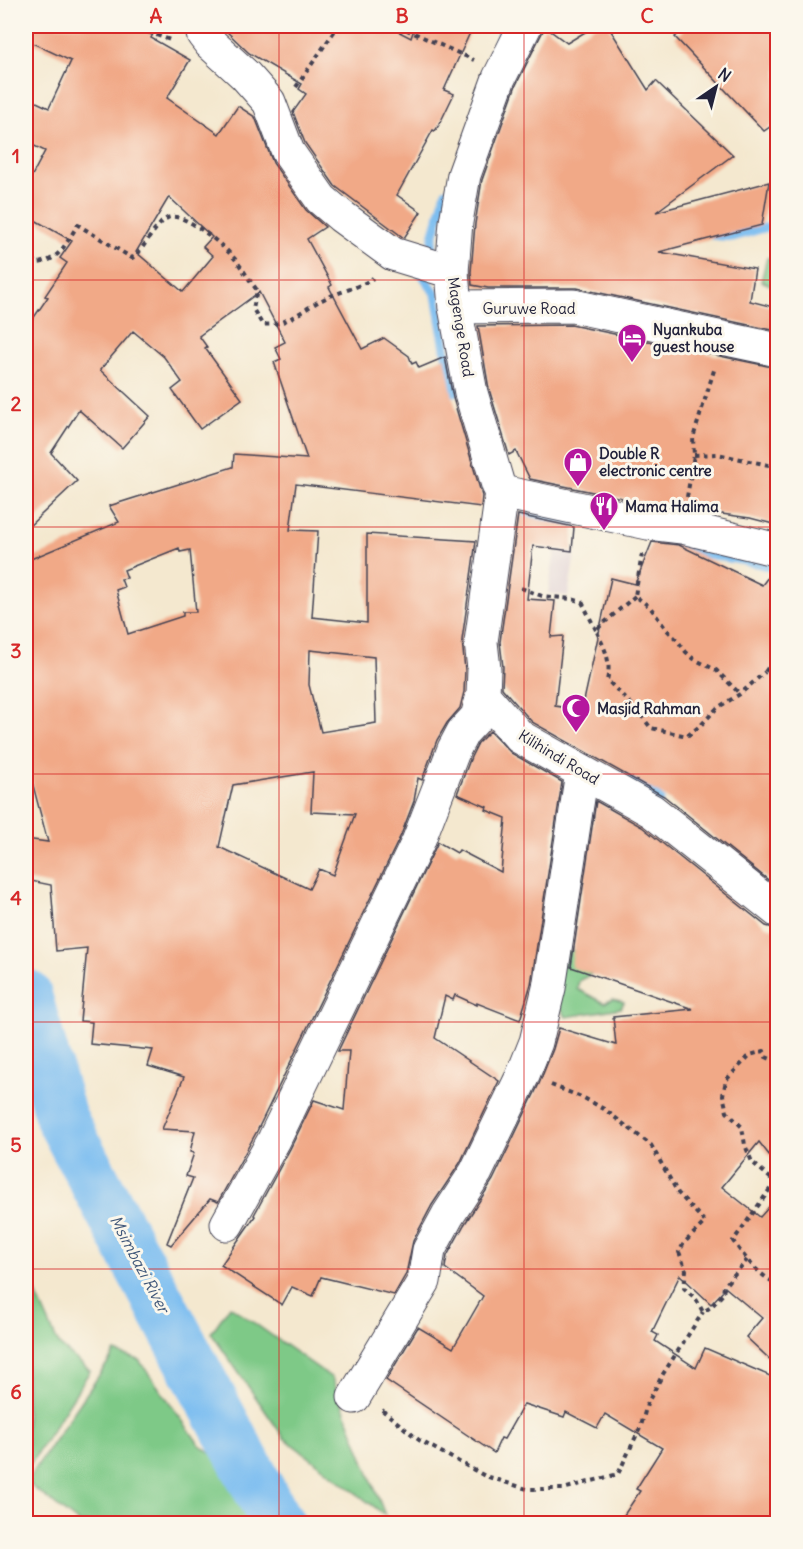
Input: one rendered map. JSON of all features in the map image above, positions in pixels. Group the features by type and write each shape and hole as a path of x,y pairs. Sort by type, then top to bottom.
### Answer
{"street":[{"path":"202,26 203,34 210,43 245,75 269,102 288,152 321,199 393,254 452,272"},
{"name":"Magenge Road","path":"502,492 471,393 455,307 452,272 456,222 464,175 499,78 525,26"},
{"name":"Guruwe Road","path":"455,307 573,306 777,350"},
{"path":"227,1224 274,1140 418,842 454,748 463,732 477,717 483,695 484,669 481,642 502,492 648,523 682,527 777,550"},
{"name":"Kilihindi Road","path":"483,695 520,737 652,811 777,911"},
{"path":"354,1397 424,1281 429,1250 476,1172 522,1077 536,1042 549,988 582,772"}],"path":[{"path":"269,102 298,86 338,26"},
{"path":"398,26 479,62"},
{"path":"26,252 37,263 48,262 55,258 78,225 132,258 137,255 163,220 178,216 203,231 235,259 256,290 253,309 262,324 270,326 285,321 321,300 364,285 375,277 393,254"},
{"path":"682,527 694,455 693,438 715,370 720,339"},
{"path":"694,455 717,454 777,468"},
{"path":"596,630 635,596 648,523"},
{"path":"490,577 542,596 572,598 582,602 606,650 610,668 608,680 651,728 687,735 701,725 717,708 740,694 765,672 777,653"},
{"path":"635,596 650,607 666,629 694,659 716,670 740,694"},
{"path":"765,672 777,679"},
{"path":"777,1062 766,1057 764,1050 750,1055 726,1080 723,1095 727,1112 742,1127 745,1145 753,1162 775,1182 734,1237 735,1244 747,1260 777,1283"},
{"path":"522,1077 533,1078 584,1098 604,1109 651,1145 678,1193 705,1222 684,1243 679,1252 686,1270 684,1288 696,1299 703,1312"},
{"path":"354,1397 363,1403 376,1405 419,1440 485,1476 527,1489 562,1489 618,1474 641,1426 647,1404 663,1374 703,1312 723,1294 724,1286 747,1260"}],"shaded area":[{"path":"555,550 575,553 568,596 548,593"}],"green space":[{"path":"777,257 777,284 770,285 761,281 767,258"},
{"path":"578,950 596,971 579,981 577,989 604,1003 613,999 624,1002 621,1008 566,1017 554,997 566,951"},
{"path":"26,1271 59,1345 90,1371 26,1471"},
{"path":"230,1306 332,1378 385,1515 284,1438 211,1333"},
{"path":"115,1352 139,1360 199,1444 303,1523 79,1523 26,1482"}],"building":[{"path":"26,26 157,26 151,38 190,60 167,98 219,134 238,106 255,117 273,163 306,210 325,227 307,239 362,349 384,338 409,356 412,364 416,362 419,368 445,357 453,398 482,496 481,507 296,484 290,530 318,531 312,617 367,623 367,534 476,541 462,640 465,670 464,692 460,708 447,723 437,740 422,780 418,778 414,801 401,835 257,1131 218,1202 210,1199 171,1245 167,1243 193,1178 186,1176 194,1153 190,1152 195,1131 162,1129 184,1077 148,1066 153,1050 90,1044 92,1022 80,1021 87,948 56,951 51,885 26,880 26,839 48,842 26,759 26,561 119,522 109,506 233,467 234,454 307,459 274,362 281,359 275,347 285,342 259,292 199,336 207,347 205,348 242,399 200,429 172,390 182,382 164,357 133,331 100,370 150,416 122,448 79,410 51,453 77,481 26,529 26,329 48,297 45,296 67,263 60,258 72,241 26,215 26,187 45,151 26,142 26,97 49,108 71,61 26,40","holes":["169,197 212,237 203,247 213,256 183,292 136,252","179,548 180,552 190,550 196,612 183,612 183,616 128,634 116,590 124,587 121,579 127,578 124,570","310,650 374,657 376,723 321,732 309,685","313,772 311,812 355,814 333,875 319,869 309,889 219,847 233,785"]},
{"path":"221,26 388,26 411,38 415,26 473,26 444,90 454,94 439,125 435,131 433,130 397,195 421,212 404,238 335,186 305,143 293,112 306,94 299,89 302,84 249,53"},
{"path":"595,26 608,26 648,90 656,81 733,155 656,212 769,182 762,225 659,252 755,269 750,301 777,308 777,331 577,288 488,288 472,285 475,224 482,180 516,85 545,27 567,43"},
{"path":"688,26 777,26 777,122 764,131 675,37"},
{"path":"571,325 777,368 777,525 750,518 651,504 530,479 516,451 509,455 489,389 478,326"},
{"path":"518,515 574,527 572,551 533,546 527,599 555,601 551,637 563,636 555,706 582,710 611,578 635,584 652,542 679,545 762,585 777,568 777,887 664,796 532,722 502,688 503,667 500,642"},
{"path":"490,731 511,753 562,782 531,984 520,1020 455,995 453,1000 445,996 435,1038 499,1081 460,1163 432,1205 413,1241 406,1274 394,1295 321,1277 313,1296 292,1287 282,1305 221,1265 255,1216 314,1100 344,1110 349,1051 338,1051 438,842 457,853 459,850 501,872 506,818 457,794 478,743"},
{"path":"596,801 642,827 766,926 777,929 777,1165 759,1142 722,1187 760,1217 777,1198 777,1366 746,1337 762,1318 726,1288 711,1304 680,1275 652,1332 658,1335 655,1341 696,1368 705,1348 777,1379 777,1524 618,1524 640,1491 636,1489 662,1448 605,1414 597,1428 566,1412 564,1417 524,1404 504,1439 501,1438 494,1453 386,1380 418,1327 453,1348 483,1296 445,1268 447,1256 493,1180 539,1084 559,1028 616,1045 613,1017 693,1009 571,967"}],"waterway":[{"path":"492,57 504,26"},
{"path":"432,247 446,192"},
{"path":"711,235 733,237 778,224"},
{"path":"422,274 436,295 449,372 455,392"},
{"path":"527,517 572,523"},
{"path":"655,540 667,546 778,569"},
{"path":"619,775 646,786 660,800"},
{"name":"Msimbazi River","path":"26,995 61,1118 279,1524"}],"place":[{"name":"Nyankuba guest house","path":"632,364"},
{"name":"Double R electronic centre","path":"578,488"},
{"name":"Mama Halima","path":"604,532"},
{"name":"Masjid Rahman","path":"576,734"}]}
